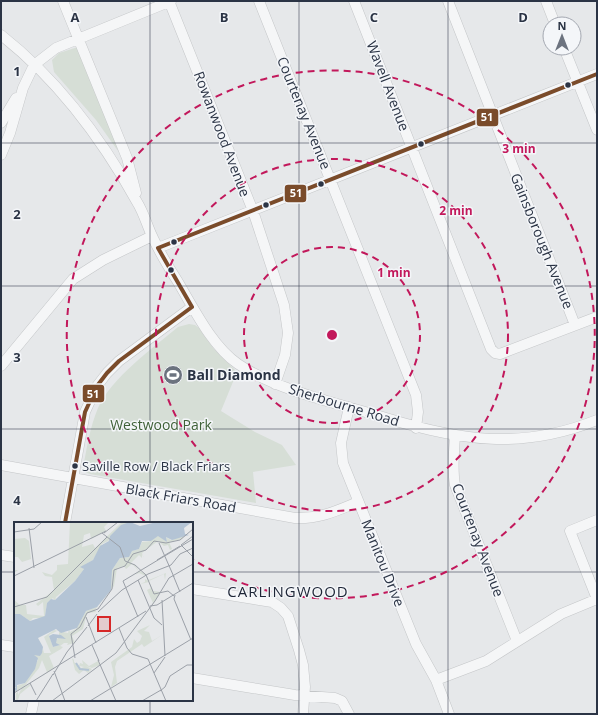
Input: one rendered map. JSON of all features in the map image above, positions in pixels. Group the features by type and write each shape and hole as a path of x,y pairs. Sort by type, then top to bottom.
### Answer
{"street":[{"path":"63,1 127,158 138,204"},
{"path":"1,123 23,88 34,65 56,48 79,41 170,1"},
{"name":"Rowanwood Avenue","path":"170,1 253,211 284,305 288,333 285,355 275,384"},
{"name":"Courtenay Avenue","path":"259,1 416,395 418,412 416,428"},
{"name":"Wavell Avenue","path":"354,1 491,349 495,353 500,354 575,325"},
{"name":"Gainsborough Avenue","path":"448,1 575,325"},
{"path":"546,1 552,16"},
{"name":"Sherbourne Road","path":"1,35 27,56 81,116 97,137 138,204 158,248 192,307 209,333 226,353 239,364 275,384 416,428 455,436 515,440 578,427 597,420"},
{"path":"567,56 597,130"},
{"path":"158,248 597,74"},
{"path":"1,155 10,133 23,88"},
{"path":"1,366 73,279 103,260 152,236"},
{"path":"65,522 85,412 97,386 119,361 192,307"},
{"path":"575,325 597,317"},
{"name":"Manitou Drive","path":"349,407 341,443 344,463 358,502 416,644 436,680 449,714"},
{"name":"Courtenay Avenue","path":"455,436 453,473 455,485 518,641"},
{"name":"Black Friars Road","path":"1,465 295,518 308,519 322,516 358,502"},
{"path":"436,680 486,661 561,614 597,599 570,531 597,520"},
{"path":"1,555 14,557"},
{"path":"193,589 272,602 281,608 288,616 302,665 305,696 303,714"},
{"path":"1,645 14,647"},
{"path":"193,678 265,691 335,698 342,701 349,714"},
{"path":"31,714 34,701"}],"green space":[{"path":"78,47 82,60 108,119 118,151 96,120 54,72 52,60 59,53"},
{"name":"Westwood Park","path":"189,324 195,325 199,328 213,348 237,372 221,411 255,432 282,445 296,465 253,472 256,503 90,474 85,472 83,468 93,422 98,408 112,386 145,354 178,327"}],"transit line":[{"name":"51","path":"158,248 597,74"},
{"name":"51","path":"158,248 192,307"},
{"name":"51","path":"65,522 85,412 97,386 119,361 192,307"}],"place":[{"name":"Ball Diamond","path":"173,375"},
{"name":"Saville Row / Black Friars","path":"75,466"}],"district":[{"name":"CARLINGWOOD","path":"288,592"}]}
